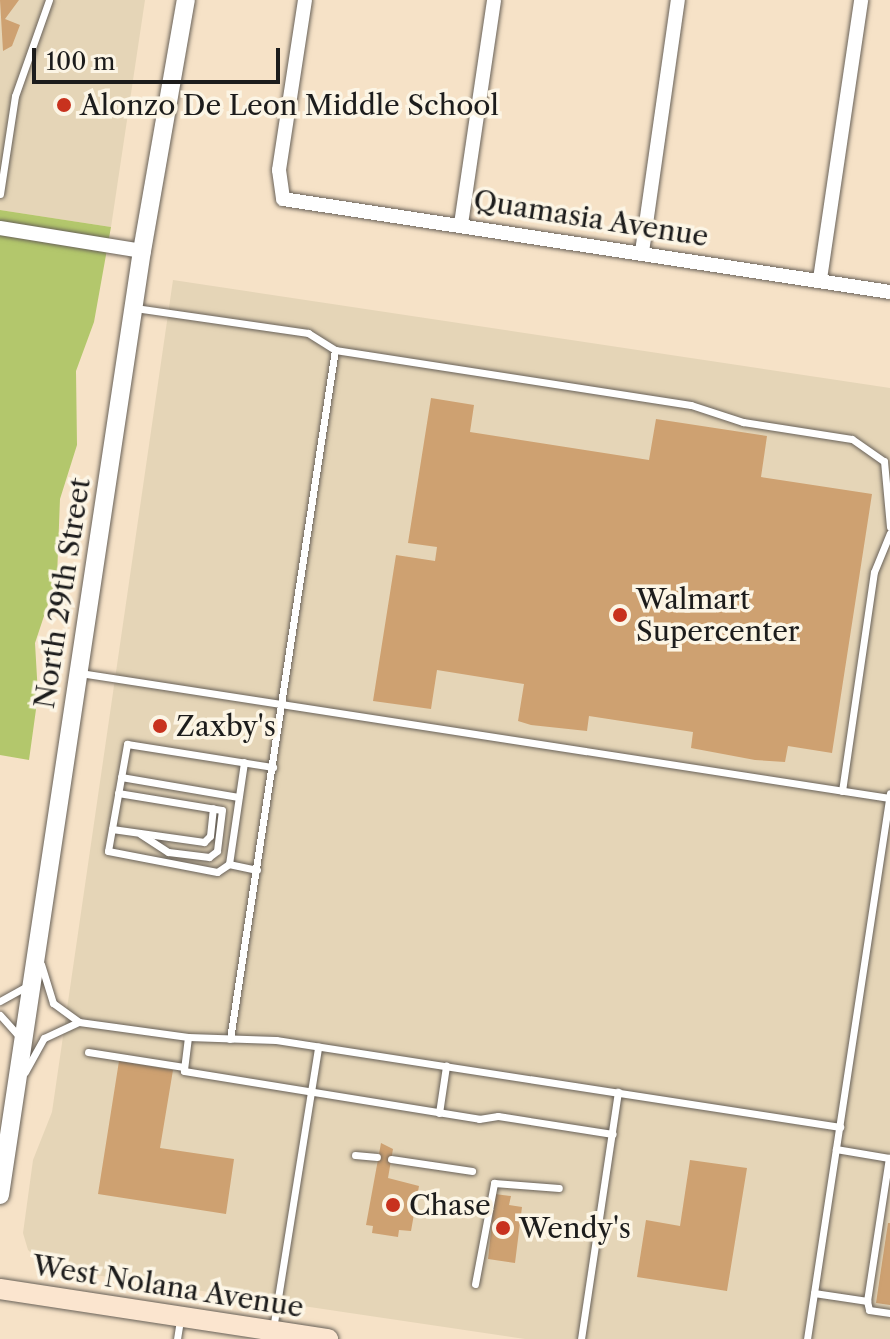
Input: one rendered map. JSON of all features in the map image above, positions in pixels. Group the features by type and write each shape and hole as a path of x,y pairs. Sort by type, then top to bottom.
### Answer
{"main road":[{"name":"West Nolana Avenue","path":"0,1289 328,1339"}],"street":[{"name":"North 29th Street","path":"0,1195 4,1140 17,1086 133,307 186,0"},
{"name":"Quamasia Avenue","path":"305,0 279,170 283,199 890,292"},
{"path":"461,224 494,0"},
{"path":"642,252 678,0"},
{"path":"820,279 861,0"},
{"path":"0,228 142,251"}],"lane":[{"path":"0,194 15,96 49,0"},
{"path":"133,307 308,333 335,350 691,405 743,422 852,439 884,461 890,530 874,572 842,791"},
{"path":"230,1039 335,350"},
{"path":"78,673 842,791 890,795 807,1339"},
{"path":"257,870 229,864 217,872 108,851 127,744 273,767"},
{"path":"229,864 244,762"},
{"path":"121,777 238,797"},
{"path":"118,793 222,810 217,851 209,857 168,852 140,834"},
{"path":"112,829 204,842 210,836 213,808"},
{"path":"37,951 53,1003 79,1022 188,1037 318,1047 840,1127"},
{"path":"0,1001 32,982"},
{"path":"0,1015 23,1041"},
{"path":"17,1086 44,1038 79,1022"},
{"path":"188,1037 184,1071 439,1113 613,1134"},
{"path":"273,1331 318,1047"},
{"path":"88,1052 184,1067"},
{"path":"439,1113 446,1066"},
{"path":"581,1339 618,1092"},
{"path":"836,1149 890,1158 885,1217 875,1245 867,1301 869,1310 890,1313"},
{"path":"355,1155 377,1157"},
{"path":"391,1159 472,1171"},
{"path":"475,1284 494,1183 559,1188"},
{"path":"875,1245 885,1246"},
{"path":"872,1265 882,1266"},
{"path":"869,1285 879,1286"},
{"path":"814,1293 867,1301"},
{"path":"177,1339 181,1317"}],"shaded area":[{"name":"Alonzo De Leon Middle School","path":"0,0 145,0 111,227 0,210"},
{"path":"173,280 890,388 890,1339 525,1339 48,1268 28,1250 23,1233 33,1160 52,1112"}],"green space":[{"path":"0,210 111,227 94,322 76,371 77,445 60,499 57,577 35,643 38,695 29,760 0,755"}],"building":[{"path":"0,0 19,0 5,19 20,25 12,46 3,51"},
{"name":"Walmart Supercenter","path":"431,398 474,405 470,432 649,460 656,419 767,436 761,477 872,494 832,753 788,746 785,762 755,760 691,748 693,732 589,716 587,731 531,725 518,721 524,684 437,670 431,709 373,701 396,555 435,561 437,547 408,543"},
{"path":"119,1061 173,1070 160,1148 234,1159 226,1214 98,1194"},
{"name":"Chase","path":"381,1143 393,1149 388,1178 419,1186 411,1231 399,1230 398,1237 372,1233 373,1226 366,1225"},
{"path":"690,1160 747,1168 727,1291 637,1277 646,1220 680,1226"},
{"name":"Wendy's","path":"495,1194 511,1196 509,1205 522,1207 515,1263 488,1259"},
{"path":"890,1223 890,1305 876,1303"}],"place":[{"name":"Alonzo De Leon Middle School","path":"64,105"},
{"name":"Walmart Supercenter","path":"620,615"},
{"name":"Zaxby's","path":"160,726"},
{"name":"Chase","path":"393,1205"},
{"name":"Wendy's","path":"503,1228"}]}
